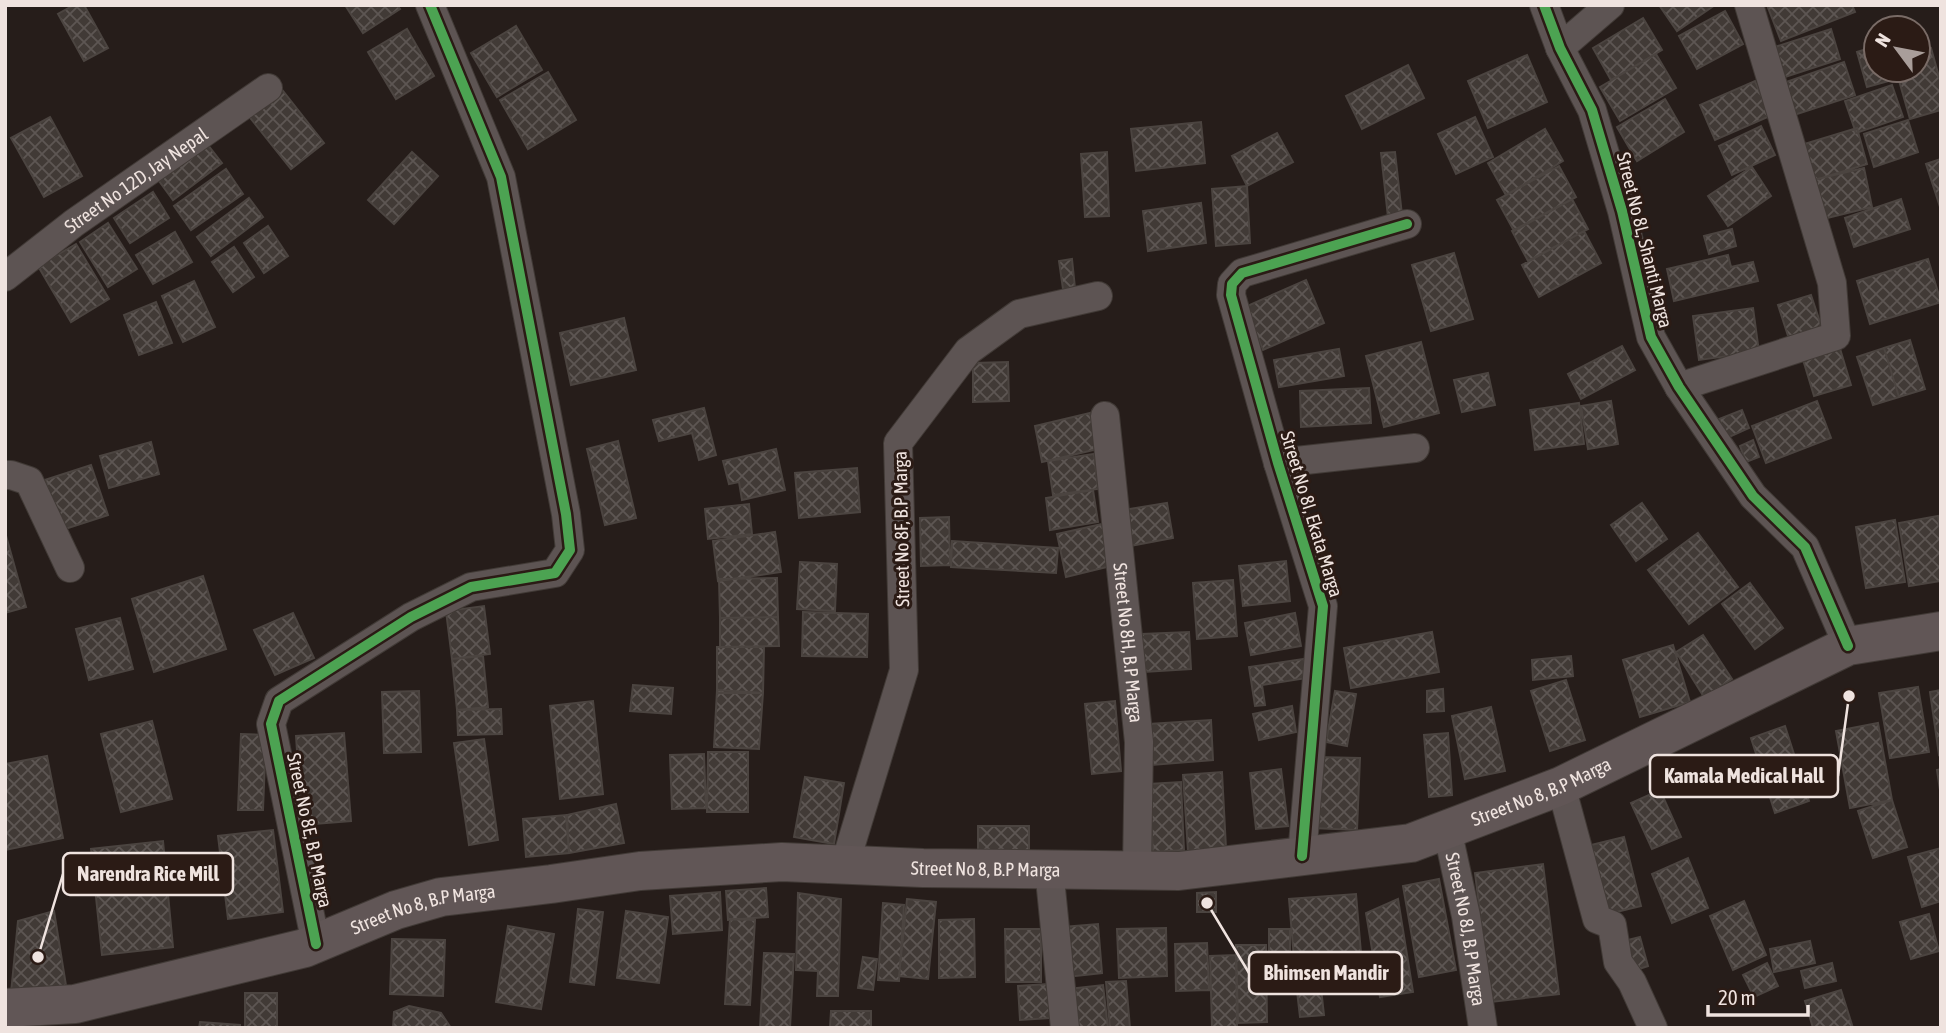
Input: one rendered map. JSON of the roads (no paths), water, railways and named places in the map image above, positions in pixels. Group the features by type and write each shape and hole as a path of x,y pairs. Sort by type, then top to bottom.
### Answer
{"main road":[{"name":"Street No 8, B.P Marga","path":"5,1008 67,1016 316,944 396,910 441,897 640,871 782,862 1180,871 1411,843 1562,786 1848,646 1941,631"}],"street":[{"name":"Street No 8E, B.P Marga","path":"316,944 271,724 279,701 411,617 471,587 555,573 570,550 566,514 501,177 429,5"},
{"name":"Street No 8L, Shanti Marga","path":"1544,5 1560,48 1592,110 1622,211 1651,337 1679,387 1754,496 1805,547 1848,646"},
{"path":"1560,48 1610,5"},
{"path":"1679,387 1836,336 1832,283 1749,5"},
{"name":"Street No 12D, Jay Nepal","path":"5,277 74,223 268,88"},
{"name":"Street No 8I, Ekata Marga","path":"1302,856 1323,606 1278,463 1231,295 1232,284 1242,273 1407,224"},
{"name":"Street No 8F, B.P Marga","path":"845,864 904,670 898,443 968,351 1019,314 1098,296"},
{"name":"Street No 8H, B.P Marga","path":"1105,416 1139,742 1137,870"},
{"path":"1278,463 1415,448"},
{"path":"5,475 29,481 70,568"},
{"path":"1562,786 1597,919 1612,925 1618,962 1632,982 1653,1028"},
{"name":"Street No 8J, B.P Marga","path":"1447,829 1466,916 1483,1028"},
{"path":"1049,869 1065,1028"}],"place":[{"name":"Kamala Medical Hall","path":"1849,696"},
{"name":"Bhimsen Mandir","path":"1207,903"},
{"name":"Narendra Rice Mill","path":"38,957"}]}
